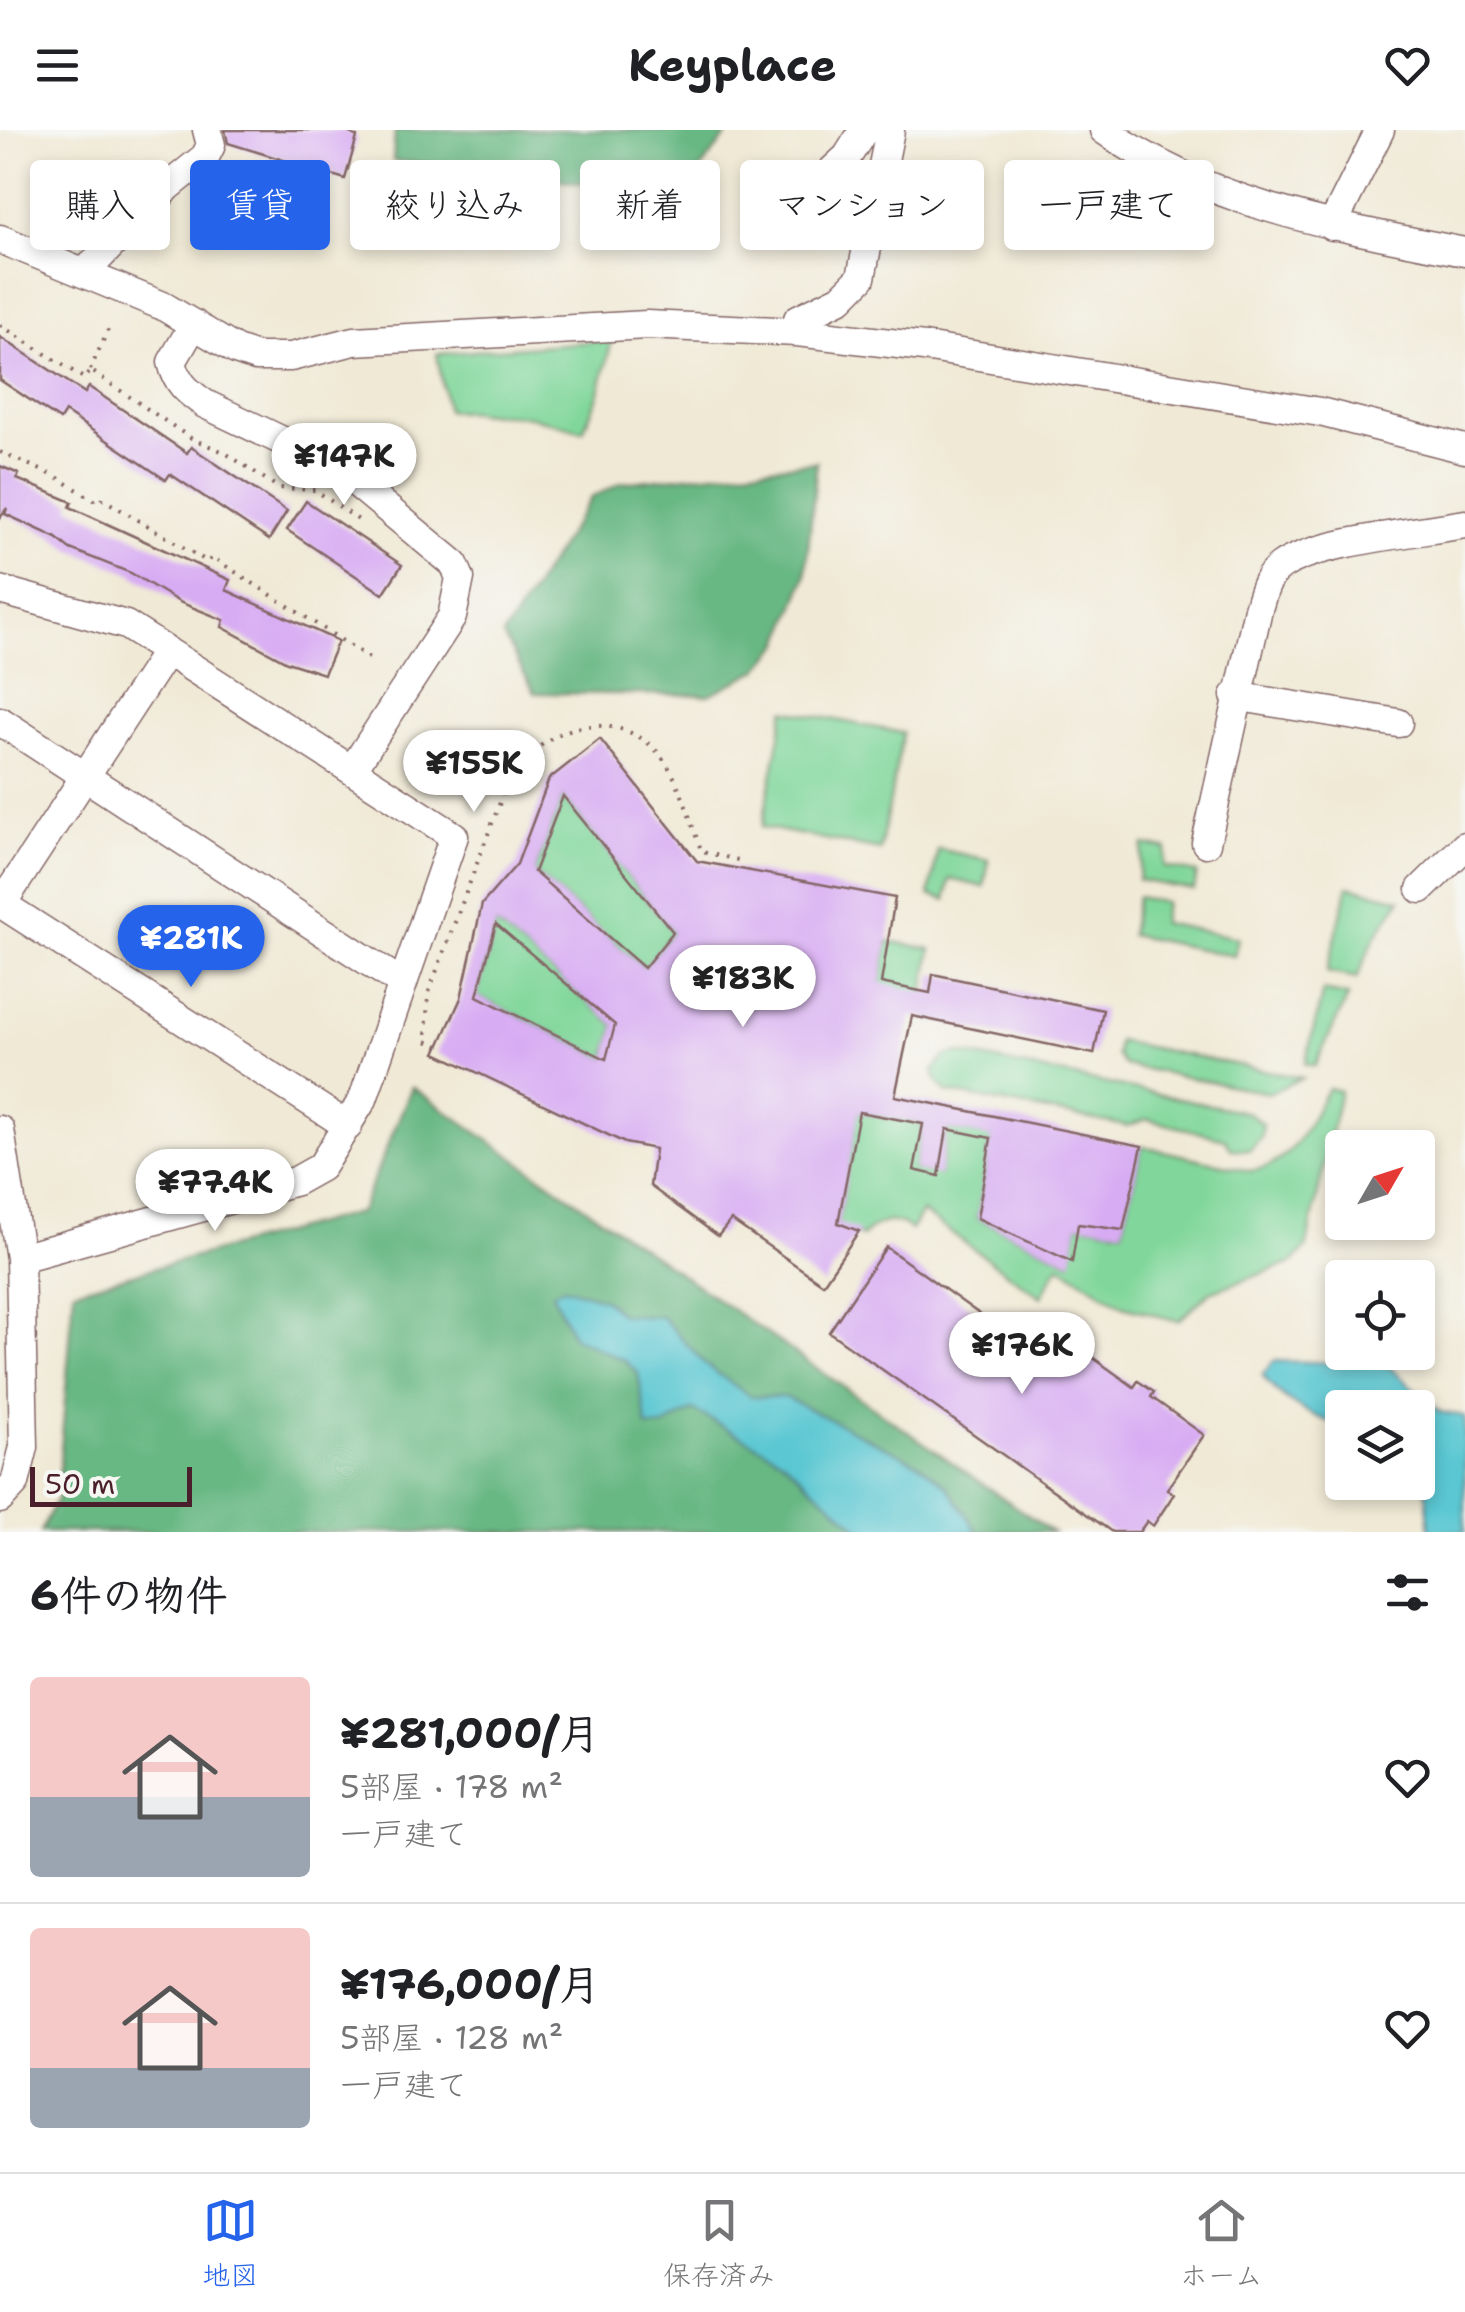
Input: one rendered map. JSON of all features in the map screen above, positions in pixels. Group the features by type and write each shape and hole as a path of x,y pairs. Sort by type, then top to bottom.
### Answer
{"street":[{"path":"85,272 168,186 205,157 211,145 207,130"},
{"path":"845,160 864,130"},
{"path":"797,332 798,319 841,298 861,278 890,130"},
{"path":"1104,130 1142,157 1246,203 1332,226 1465,252"},
{"path":"1332,226 1380,130"},
{"path":"0,239 85,272 194,324 236,350 272,358 354,341 647,325 797,332 924,346 1302,409 1465,448"},
{"path":"194,324 172,362 176,378 186,390 337,468 454,564 460,578 452,616 352,770"},
{"path":"1206,842 1235,696 1266,583 1278,568 1312,553 1465,524"},
{"path":"0,590 126,625 454,836 363,1099 321,1167 296,1181 20,1258"},
{"path":"168,650 1,902 348,1126"},
{"path":"1235,696 1398,723"},
{"path":"0,721 402,984"},
{"path":"1421,889 1465,846"},
{"path":"0,1130 20,1258 24,1446 15,1483 0,1499"}],"path":[{"path":"0,324 84,378 108,330"},
{"path":"90,370 192,439 224,452 279,488 316,490 373,529"},
{"path":"0,452 57,476 99,503 102,498 208,562 212,557 374,662"},
{"path":"438,1046 426,1041 428,994 505,789 526,760 552,738 576,728 604,724 654,747 667,764 702,852 738,860 740,853"}],"green space":[{"path":"395,130 731,130 708,160 580,160 580,183 560,180 560,160 393,160"},
{"path":"612,340 598,396 583,431 529,416 447,410 437,354"},
{"path":"817,462 805,578 781,643 758,670 709,695 535,693 503,636 591,498 621,483"},
{"path":"785,710 903,733 880,850 762,827"},
{"path":"563,796 673,932 644,968 534,872"},
{"path":"1144,845 1167,849 1164,867 1197,873 1194,890 1138,880"},
{"path":"938,849 989,860 984,887 950,879 946,900 929,895"},
{"path":"1348,886 1401,899 1374,939 1357,978 1327,972"},
{"path":"1137,897 1165,902 1162,923 1238,938 1234,956 1130,935"},
{"path":"496,924 615,1025 606,1059 477,996"},
{"path":"888,941 931,949 924,992 867,1068"},
{"path":"1323,991 1348,996 1315,1066 1305,1064"},
{"path":"1118,1041 1302,1078 1269,1093 1124,1065 1116,1055"},
{"path":"959,1053 1249,1113 1263,1125 1261,1138 1250,1150 1231,1149 1225,1139 1147,1119 1127,1126 947,1092 936,1080 934,1070 945,1056"},
{"path":"412,1087 1052,1532 40,1532 57,1499 74,1290 360,1212"},
{"path":"1328,1088 1340,1091 1332,1130 1325,1130 1325,1161 1306,1249 1292,1263 1210,1292 1178,1321 1123,1306 1059,1265 1041,1297 922,1212 911,1230 885,1222 862,1237 838,1223 858,1112 923,1124 914,1170 939,1175 947,1129 992,1137 977,1218 1071,1262 1078,1224 1123,1230 1142,1146 1250,1171 1278,1161 1306,1128"}],"water":[{"path":"564,1287 604,1299 621,1315 662,1317 706,1365 751,1397 785,1397 918,1463 947,1485 978,1532 863,1532 782,1459 693,1410 662,1427 647,1427 638,1373 624,1360 573,1337 552,1293"},
{"path":"1274,1361 1325,1362 1325,1370 1393,1370 1415,1390 1325,1390 1325,1420 1288,1401 1262,1375"},
{"path":"1435,1408 1465,1416 1465,1532 1430,1532 1427,1500 1435,1500"}],"building":[{"path":"225,130 344,130 357,137 345,179 330,174 330,160 283,160 228,143"},
{"path":"0,337 85,393 89,387 187,453 191,447 287,511 269,540 170,474 166,480 65,412 60,420 0,380"},
{"path":"0,466 19,474 17,479 72,502 70,507 230,580 226,590 338,641 324,674 287,662 222,627 224,620 179,602 131,573 70,549 55,537 5,514 7,508 0,518"},
{"path":"306,501 402,565 383,594 287,530"},
{"path":"600,739 697,861 895,898 881,983 930,993 933,974 1103,1010 1094,1054 912,1016 895,1096 1142,1146 1123,1230 1078,1224 1072,1262 977,1218 991,1138 947,1129 939,1176 914,1170 923,1124 859,1112 838,1223 859,1231 823,1284 731,1220 718,1236 650,1186 655,1149 625,1143 436,1053 461,998 482,904 517,864 549,779","holes":["563,796 673,932 644,968 534,872","496,924 615,1025 606,1059 477,996"]},
{"path":"886,1247 1067,1377 1085,1352 1134,1387 1138,1381 1154,1392 1151,1397 1204,1435 1167,1489 1174,1494 1153,1526 1147,1521 1139,1532 1112,1532 829,1332"}]}
